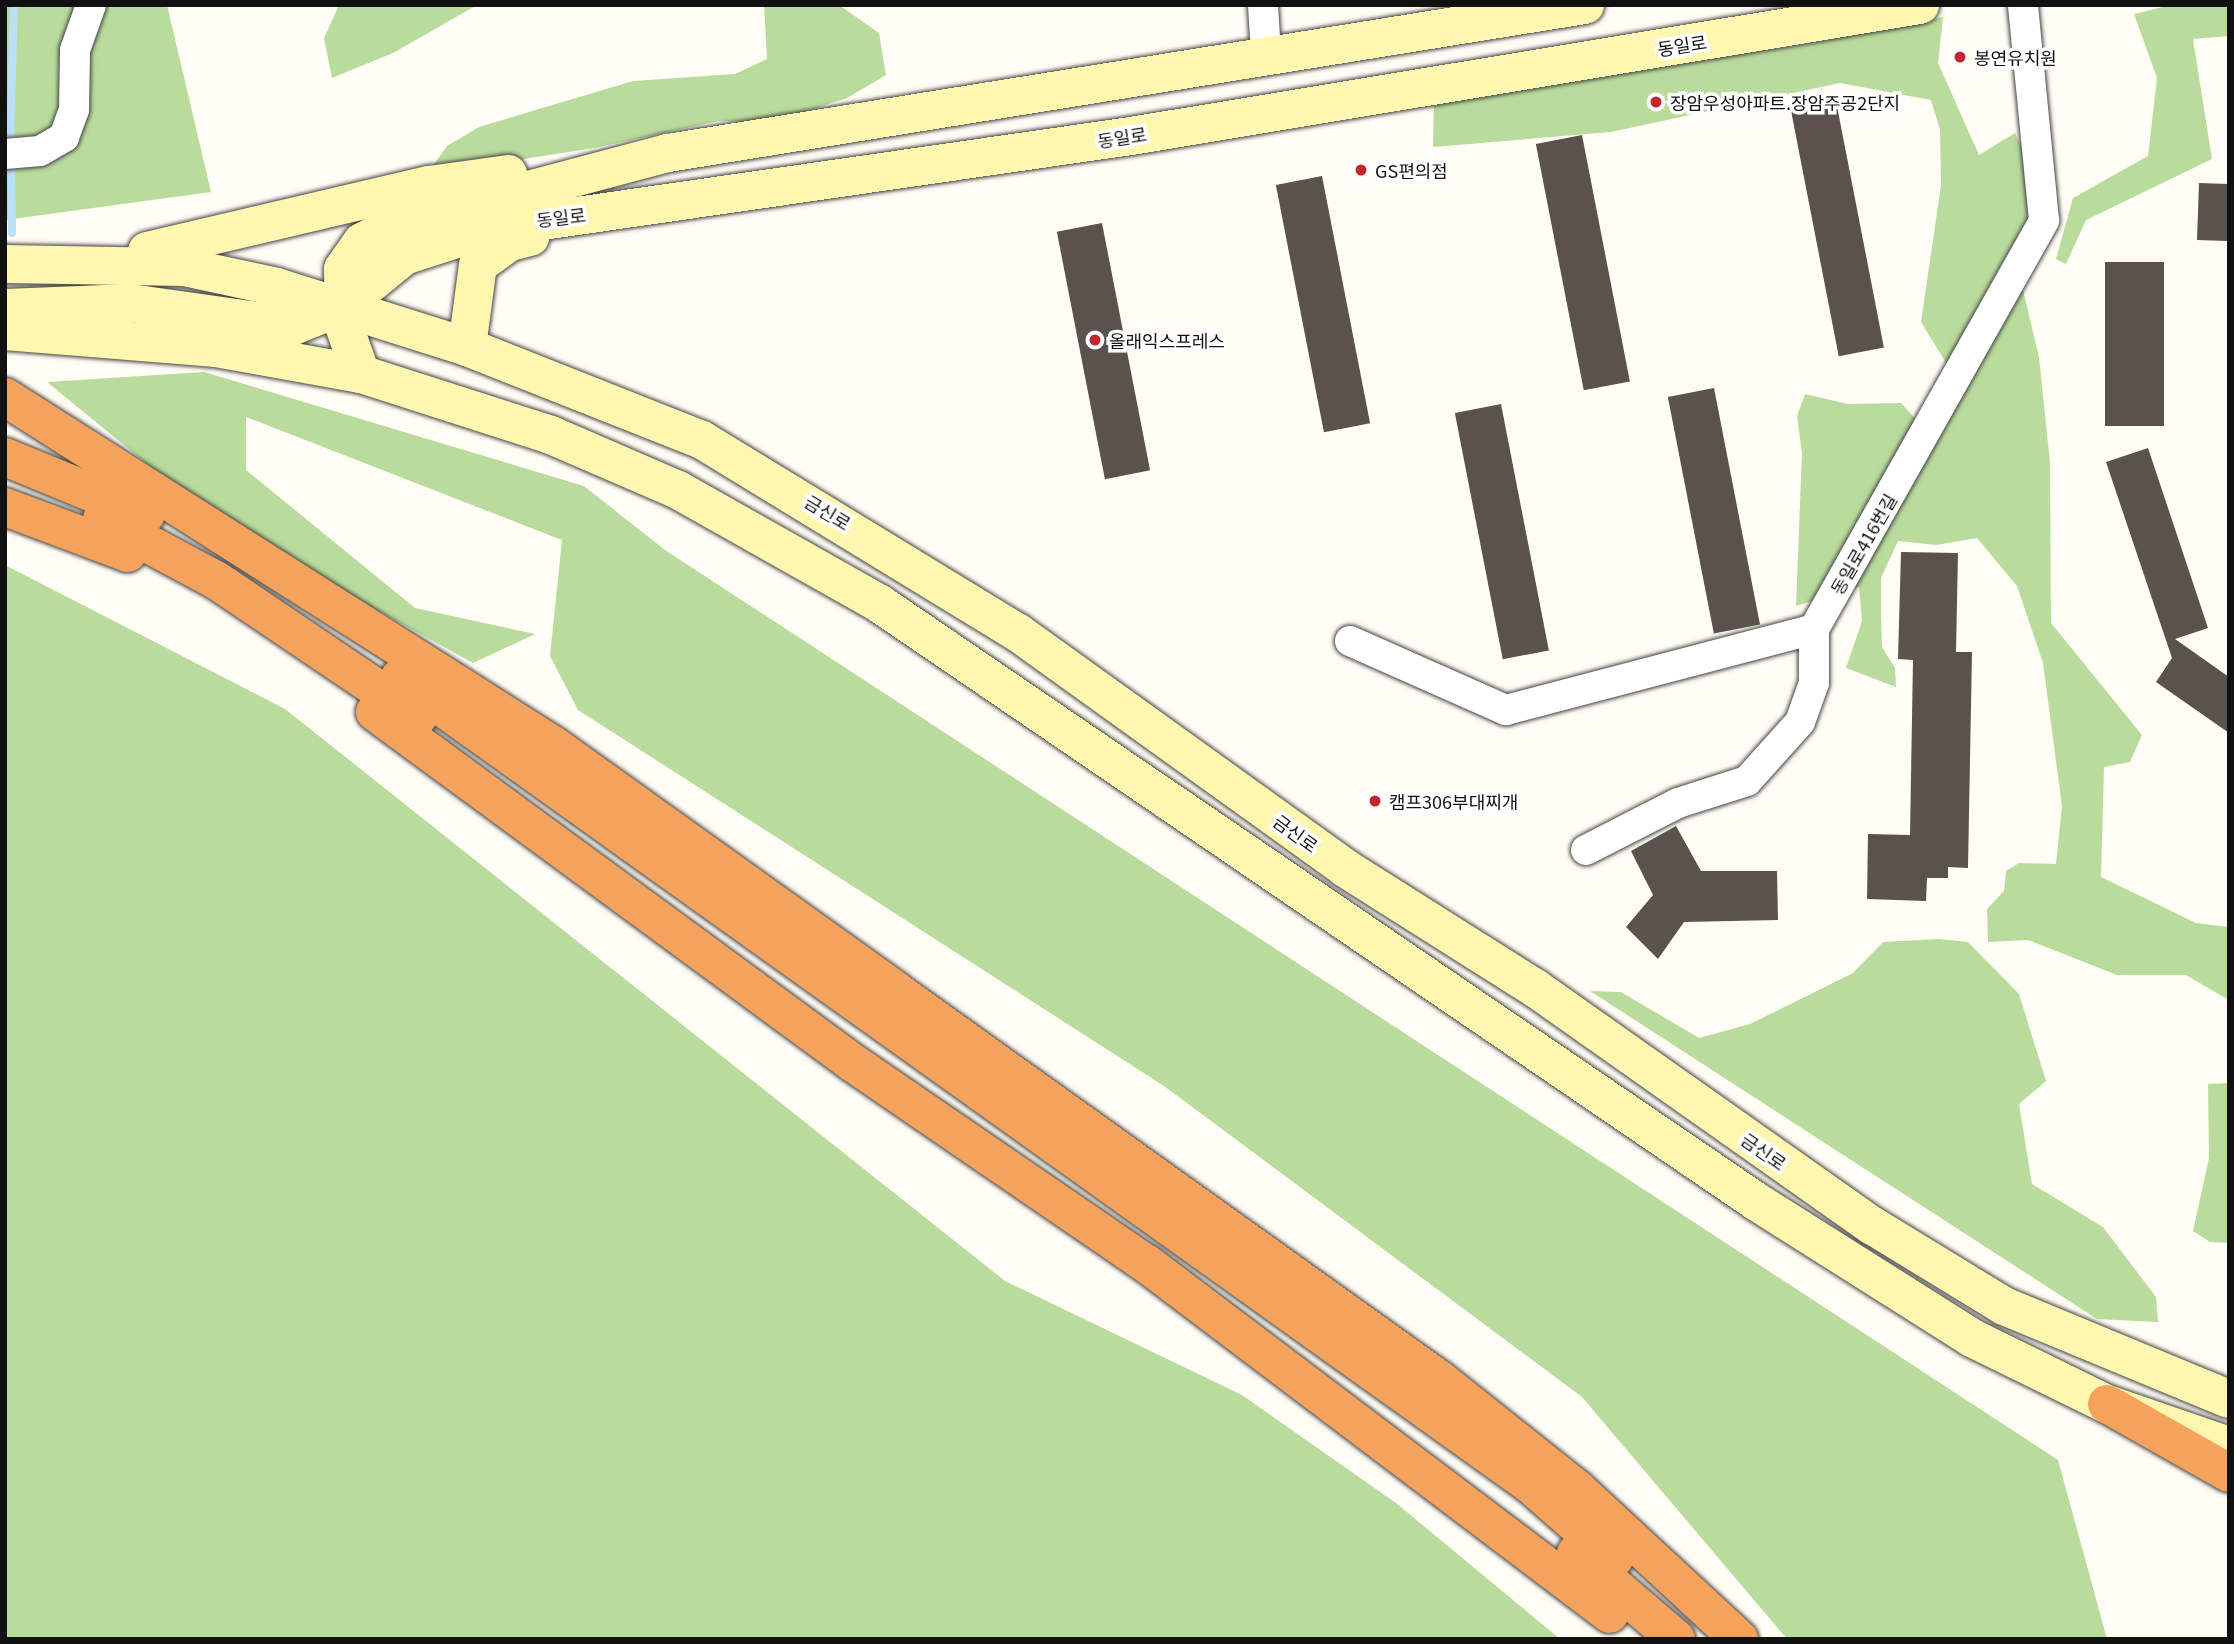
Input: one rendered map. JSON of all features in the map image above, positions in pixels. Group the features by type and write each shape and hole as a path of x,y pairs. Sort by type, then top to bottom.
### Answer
{"highway":[{"path":"5,397 121,475 552,745 1440,1380 1577,1489 1740,1639"},
{"path":"5,457 81,484 229,560 1164,1232 1522,1509 1676,1639"},
{"path":"5,481 137,535 284,625 1531,1485 1704,1639"},
{"path":"5,508 92,538 174,576 284,645 853,1063 1158,1272 1642,1639"},
{"path":"2106,1404 2229,1473"}],"street":[{"path":"5,154 40,151 64,137 74,110 75,50 91,5"},
{"path":"1264,5 1266,54"},
{"name":"동일로","path":"361,374 343,306 343,269 352,252 375,233 667,153 1266,54 1585,5"},
{"name":"동일로","path":"343,306 389,265 440,243 524,221 682,203 1920,5"},
{"name":"동일로416번길","path":"1814,629 2044,220 2023,5"},
{"path":"14,264 179,246 429,185 667,153"},
{"path":"467,347 473,276 496,249 682,203"},
{"path":"14,264 184,267 343,306"},
{"path":"5,308 130,303 293,326 343,306"},
{"name":"금신로","path":"343,306 467,347 702,440 825,510 1017,632 1345,868 1535,988 1873,1226 2004,1306 2229,1399"},
{"path":"5,331 216,348 361,374 551,435 772,540 1011,691 1757,1202 1972,1338 2106,1404 2229,1446"},
{"path":"1350,641 1507,710 1814,629 1814,683 1800,722 1747,781 1678,803 1586,850"},
{"path":"2138,1362 2229,1372"}],"green space":[{"path":"5,5 167,5 211,192 5,220"},
{"path":"339,5 477,5 393,53 332,78 324,38"},
{"path":"764,5 839,5 879,33 886,75 847,98 772,122 719,121 594,148 427,174 447,146 479,127 633,81 735,74 767,59"},
{"path":"2171,5 2229,5 2229,36 2193,39 2212,159 2086,220 2066,264 2056,259 2073,198 2148,156 2157,78 2134,14"},
{"path":"1943,17 1938,63 1979,155 2015,133 2054,219 2022,286 2039,357 2050,463 2051,623 2142,735 2130,762 2104,767 2101,877 2196,923 2229,927 2227,999 2186,975 2117,975 2028,940 1988,942 1987,909 2004,891 2006,871 2019,863 2056,864 2062,806 2043,663 2017,586 1977,538 1936,545 1898,541 1881,578 1882,647 1895,668 1896,687 1846,668 1862,621 1859,587 1796,606 1802,453 1797,416 1805,394 1848,404 1901,403 1935,440 1951,417 1958,382 1921,322 1941,185 1940,130 1931,100 1840,83 1611,132 1433,147 1434,99 1802,45"},
{"path":"204,372 584,486 665,550 2058,1460 2107,1639 1787,1639 1582,1397 1164,1086 578,710 550,656 562,540 246,417 246,470 415,608 535,634 473,663 218,522 47,382"},
{"path":"5,565 285,709 1005,1281 1242,1395 1396,1503 1560,1639 5,1639"},
{"path":"1939,939 1968,942 2019,994 2046,1081 2019,1104 2032,1184 2103,1227 2156,1297 2158,1322 2097,1319 1590,991 1621,992 1699,1038 1750,1024 1853,973 1883,942"},
{"path":"2229,1083 2229,1243 2210,1242 2193,1231 2209,1158 2208,1084"}],"building":[{"path":"1836,101 1884,347 1839,356 1791,110"},
{"path":"1582,135 1630,381 1584,390 1536,144"},
{"path":"1322,176 1370,423 1324,432 1276,185"},
{"path":"2199,183 2229,184 2227,241 2197,240"},
{"path":"1102,223 1150,470 1105,479 1057,232"},
{"path":"2105,262 2164,262 2164,426 2105,426"},
{"path":"1714,388 1760,625 1714,634 1668,397"},
{"path":"1501,404 1549,650 1503,659 1455,413"},
{"path":"2148,448 2208,628 2175,639 2229,677 2229,733 2156,682 2172,658 2106,462"},
{"path":"1901,552 1958,553 1956,652 1972,652 1968,868 1948,867 1948,878 1927,878 1926,901 1867,899 1868,834 1910,835 1913,660 1898,659"},
{"path":"1676,826 1701,871 1777,871 1778,920 1684,922 1658,959 1626,927 1653,895 1631,851"}],"waterway":[{"path":"10,146 14,5"},
{"path":"11,159 12,233"}],"place":[{"name":"봉연유치원","path":"1960,57"},
{"name":"장암우성아파트.장암주공2단지","path":"1656,102"},
{"name":"GS편의점","path":"1361,170"},
{"name":"올래익스프레스","path":"1095,340"},
{"name":"캠프306부대찌개","path":"1375,801"}]}
